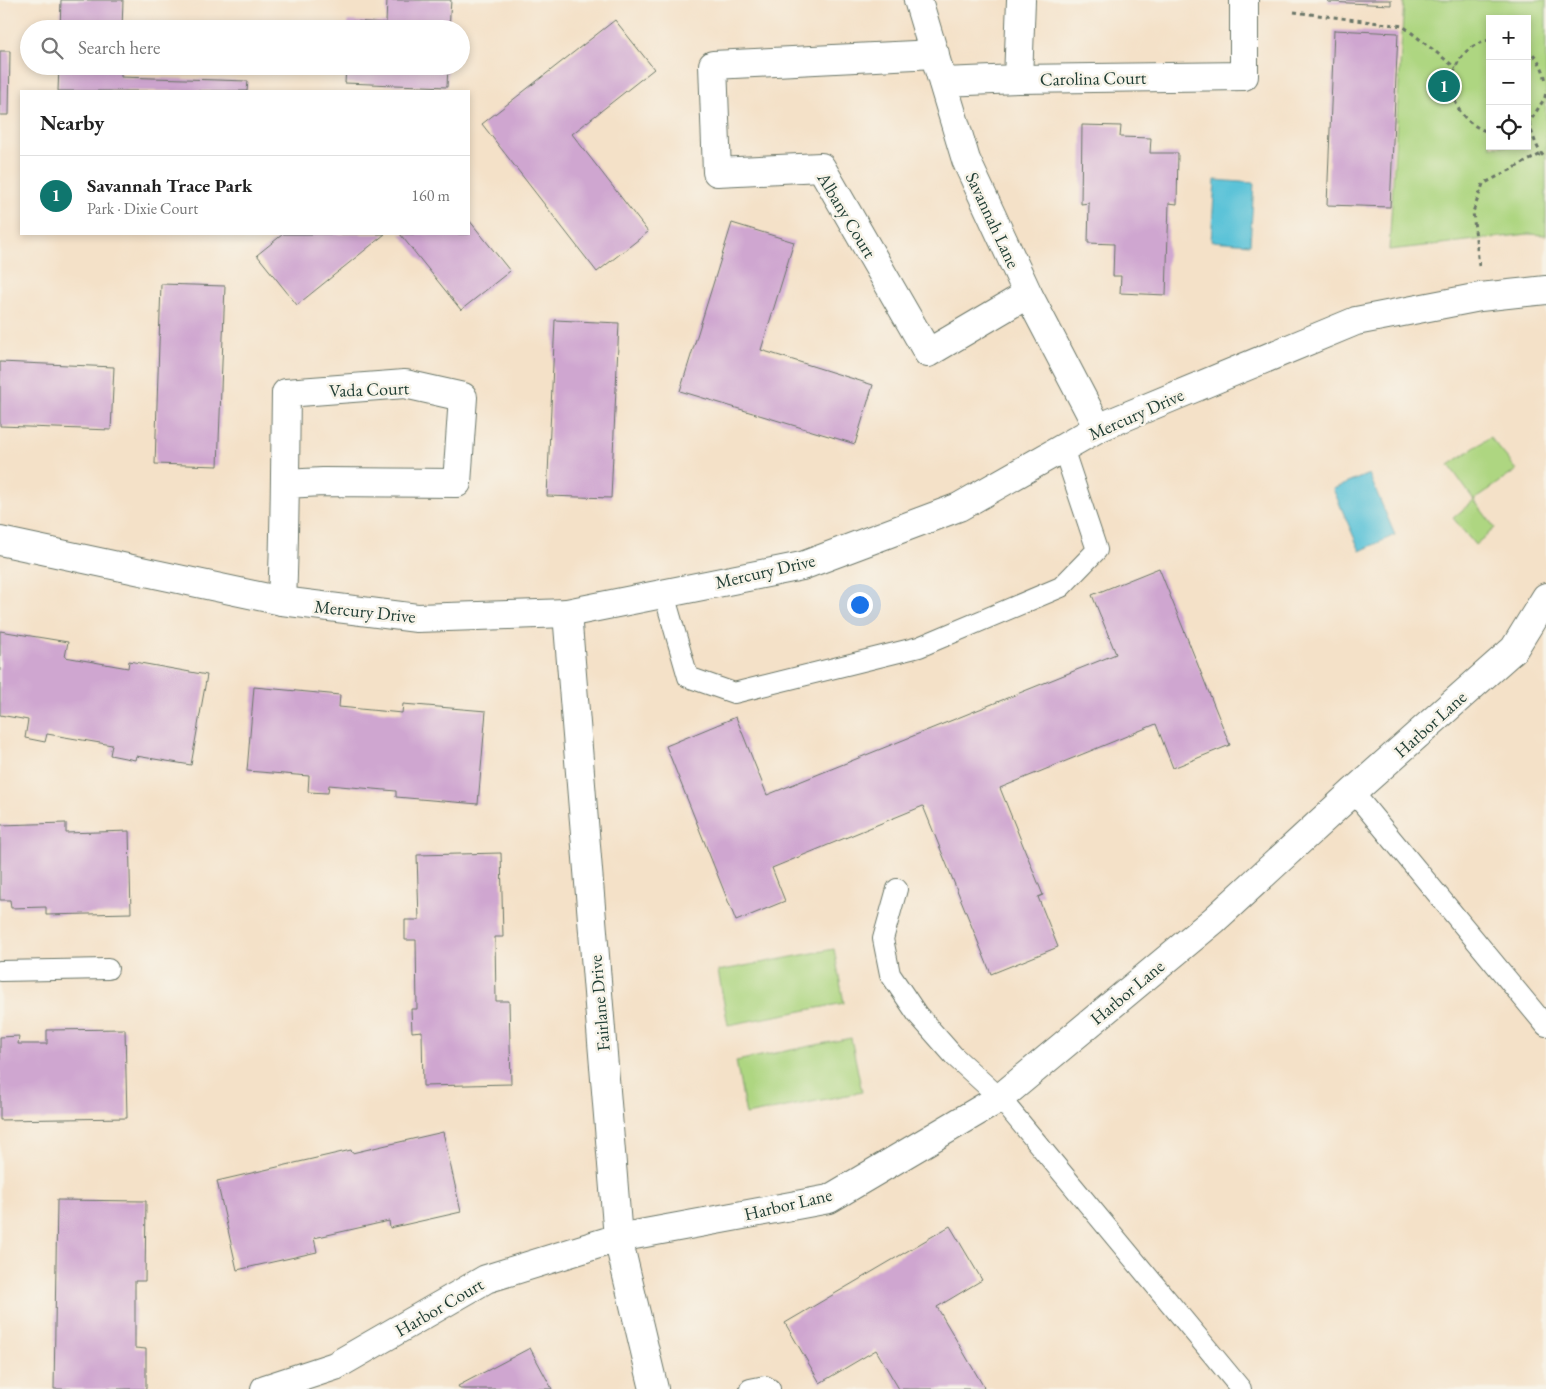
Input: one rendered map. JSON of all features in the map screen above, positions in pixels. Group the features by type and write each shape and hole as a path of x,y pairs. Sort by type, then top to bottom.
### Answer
{"street":[{"name":"Savannah Lane","path":"918,0 966,160 1028,294 1098,428"},
{"path":"1018,79 1021,0"},
{"name":"Carolina Court","path":"943,82 1018,79 1244,76 1244,0"},
{"name":"Albany Court","path":"935,54 713,65 717,172 821,167 928,353 1028,294"},
{"name":"Mercury Drive","path":"0,541 282,601 417,618 567,614 802,566 959,507 1098,428 1356,321 1480,297 1546,290"},
{"name":"Vada Court","path":"282,601 286,393 405,384 464,397 457,483 323,482 285,484"},
{"name":"Harbor Lane","path":"618,1238 829,1199 1000,1098 1214,920 1353,792 1514,649 1546,596"},
{"name":"Fairlane Drive","path":"567,614 618,1238 654,1389"},
{"name":"Harbor Court","path":"265,1389 335,1366 486,1279 618,1238"}],"lane":[{"path":"664,594 688,678 734,693 920,648 1060,587 1097,550 1063,448"},
{"path":"1353,792 1546,1026"},
{"path":"897,889 883,939 890,974 916,1014 954,1056 1000,1098 1241,1389"},
{"path":"0,971 108,969"},
{"path":"750,1389 765,1386 770,1389"}],"path":[{"path":"1294,12 1403,26 1456,68"},
{"path":"1486,41 1472,48 1462,56 1452,80 1452,93 1460,114 1476,128 1486,131"},
{"path":"1531,52 1540,62 1546,82"},
{"path":"1531,119 1545,97 1546,90"},
{"path":"1531,132 1534,141 1546,159"},
{"path":"1480,297 1473,212 1483,184 1542,154"}],"green space":[{"path":"1404,0 1546,0 1546,235 1528,234 1389,250"},
{"path":"1490,437 1517,470 1474,500 1449,465"},
{"path":"1474,500 1495,528 1475,545 1453,518"},
{"path":"834,949 844,1003 728,1025 718,971"},
{"path":"851,1038 862,1092 746,1115 736,1061"}],"water":[{"path":"1215,180 1254,183 1250,244 1211,241"},
{"path":"1369,474 1395,535 1360,551 1333,489"}],"building":[{"path":"61,0 123,0 122,20 60,20"},
{"path":"387,0 451,0 450,20 386,20"},
{"path":"1328,0 1391,0 1391,5 1328,2"},
{"path":"615,20 654,69 572,134 648,232 597,272 482,124"},
{"path":"1334,30 1398,33 1390,207 1327,205"},
{"path":"0,51 10,51 9,115 0,115"},
{"path":"59,75 121,75 121,77 248,81 247,90 58,90"},
{"path":"345,75 448,75 447,87 345,83"},
{"path":"1082,125 1121,126 1120,137 1151,138 1150,153 1178,153 1177,204 1169,203 1166,295 1120,293 1121,276 1113,276 1114,244 1088,243 1089,203 1081,204"},
{"path":"470,221 510,271 461,310 401,235 470,235"},
{"path":"732,223 794,242 761,350 873,385 855,444 680,391"},
{"path":"282,235 384,235 297,305 257,255"},
{"path":"161,284 225,286 218,466 155,464"},
{"path":"555,320 619,323 611,498 547,496"},
{"path":"0,362 114,367 111,430 0,426"},
{"path":"1159,568 1230,745 1173,768 1156,724 1000,788 1043,895 1038,897 1058,947 991,974 923,806 772,868 785,901 736,921 666,746 736,717 767,795 1116,654 1092,595"},
{"path":"0,631 68,642 65,657 128,668 129,661 207,675 191,765 136,756 135,760 110,755 112,745 47,734 45,742 25,738 28,720 0,715"},
{"path":"254,687 340,695 339,707 402,713 403,704 486,711 478,804 396,797 396,791 329,785 328,793 308,792 309,776 247,771"},
{"path":"66,823 66,833 129,831 131,913 46,915 46,907 11,908 10,900 0,900 0,825"},
{"path":"501,853 503,937 495,937 496,1001 509,1001 511,1084 423,1086 422,1031 412,1032 411,1009 417,1009 416,940 405,940 405,920 419,920 417,855"},
{"path":"125,1029 127,1118 0,1120 0,1037 19,1036 18,1044 47,1044 47,1030"},
{"path":"443,1132 461,1212 390,1228 389,1221 314,1238 317,1252 237,1270 217,1181 351,1150 352,1153"},
{"path":"57,1200 146,1201 145,1281 135,1281 135,1348 146,1349 146,1389 54,1389"},
{"path":"950,1226 982,1280 937,1307 985,1389 899,1389 876,1350 820,1383 785,1323"},
{"path":"530,1348 552,1389 460,1389 458,1386"}],"place":[{"name":"Savannah Trace Park","path":"1444,86"}]}
